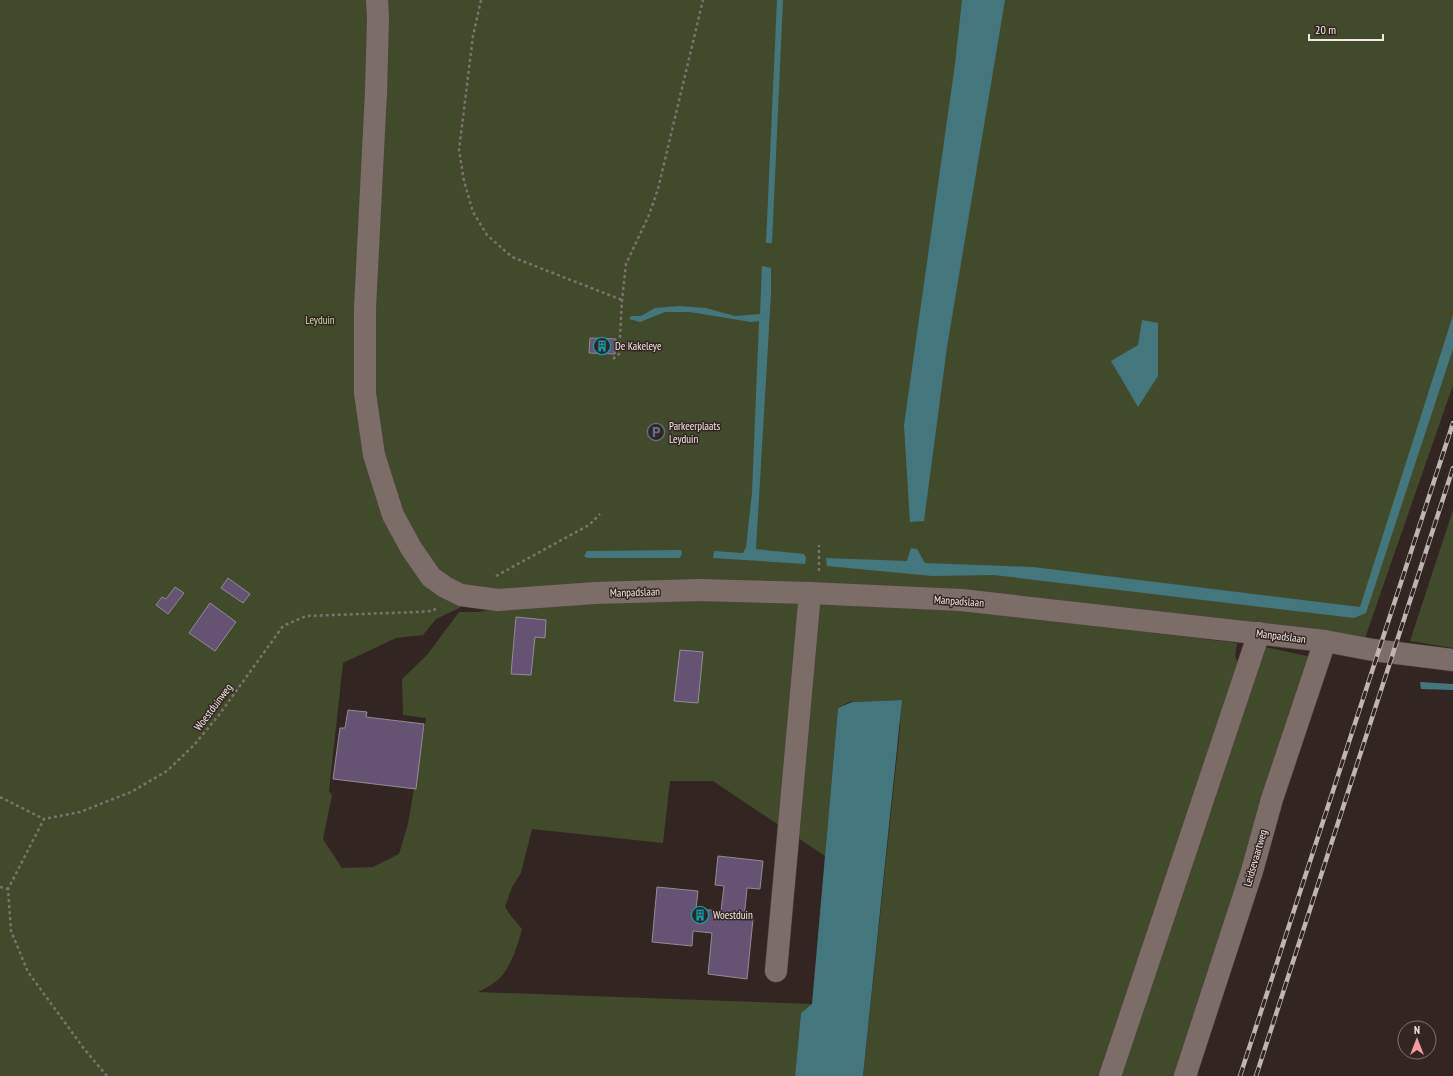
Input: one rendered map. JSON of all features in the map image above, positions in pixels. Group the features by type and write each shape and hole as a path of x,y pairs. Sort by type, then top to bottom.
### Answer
{"street":[{"path":"377,0 376,92 365,308 365,393 373,447 380,477 393,515 411,548 432,577 445,587 461,595"},
{"name":"Manpadslaan","path":"461,595 498,600 595,593 699,590 810,593 961,600 1325,641 1386,652 1453,660"},
{"path":"776,971 810,593"},
{"path":"1110,1076 1259,633"},
{"name":"Leidsevaartweg","path":"1185,1076 1252,871 1272,799 1325,641"}],"path":[{"path":"481,0 474,36 459,150 464,181 473,212 487,235 512,257 622,300"},
{"path":"613,358 619,354 626,264 649,215 658,189 703,0"},
{"path":"495,576 589,525 600,514"},
{"name":"Woestduinweg","path":"44,819 80,812 131,792 167,771 194,745 209,727 283,626 288,623 306,616 432,611 461,595"},
{"path":"0,798 44,819 8,889 11,931 28,972 85,1050 107,1076"},
{"path":"0,887 8,889"}],"green space":[{"name":"Leyduin","path":"0,0 1453,0 1453,385 1365,638 1293,631 1201,618 1064,605 926,588 786,582 707,581 495,591 436,619 423,635 396,638 343,663 329,791 332,795 323,839 342,868 373,867 399,854 408,824 426,718 403,715 402,679 427,655 459,612 478,612 512,606 625,600 790,601 967,610 1237,643 1235,656 1238,664 1246,643 1312,657 1174,1076 863,1076 900,728 901,700 851,701 838,708 825,856 713,781 670,781 663,843 532,829 521,873 512,887 505,907 522,929 518,943 505,972 491,985 478,992 812,1004 801,1013 795,1076 0,1076"},
{"path":"1453,510 1453,648 1410,641"}],"water":[{"path":"777,0 783,0 772,243 766,243"},
{"path":"962,0 1005,0 947,347 924,521 910,522 904,425 955,64"},
{"path":"762,266 771,268 771,294 756,549 804,554 806,558 805,564 713,558 714,551 743,553 746,547 752,493 759,321 751,322 690,312 665,312 640,322 629,319 631,316 641,316 655,308 679,306 706,308 735,316 760,314"},
{"path":"1453,315 1453,349 1366,613 1354,618 994,575 932,576 827,566 826,558 907,561 911,548 917,549 925,563 1033,567 1360,607"},
{"path":"1142,320 1158,323 1158,376 1138,407 1111,361 1138,345"},
{"path":"681,550 682,554 680,558 587,558 584,556 587,551"},
{"path":"1420,682 1453,684 1453,690 1421,689"},
{"path":"902,700 863,1076 795,1076 801,1013 812,1004 838,708 852,702"}],"building":[{"name":"De Kakeleye","path":"590,338 616,339 615,354 589,353"},
{"path":"228,578 250,594 243,603 221,588"},
{"path":"175,587 184,593 168,614 156,605 162,597 166,599"},
{"path":"210,603 236,622 215,651 189,633"},
{"path":"516,617 546,620 545,638 535,637 531,675 511,674"},
{"path":"680,650 703,652 698,703 674,701"},
{"path":"348,710 367,712 366,717 424,724 416,789 333,779 340,728 345,728"},
{"name":"Woestduin","path":"718,856 763,861 760,889 747,888 744,919 753,919 747,979 708,974 712,933 693,931 692,946 652,942 657,887 698,891 696,909 721,911 724,886 715,885"}],"railway":[{"path":"1240,1076 1453,423"},
{"path":"1256,1076 1453,468"}],"place":[{"name":"De Kakeleye","path":"602,346"},
{"name":"Parkeerplaats Leyduin","path":"656,432"},
{"name":"Woestduin","path":"700,915"}]}
